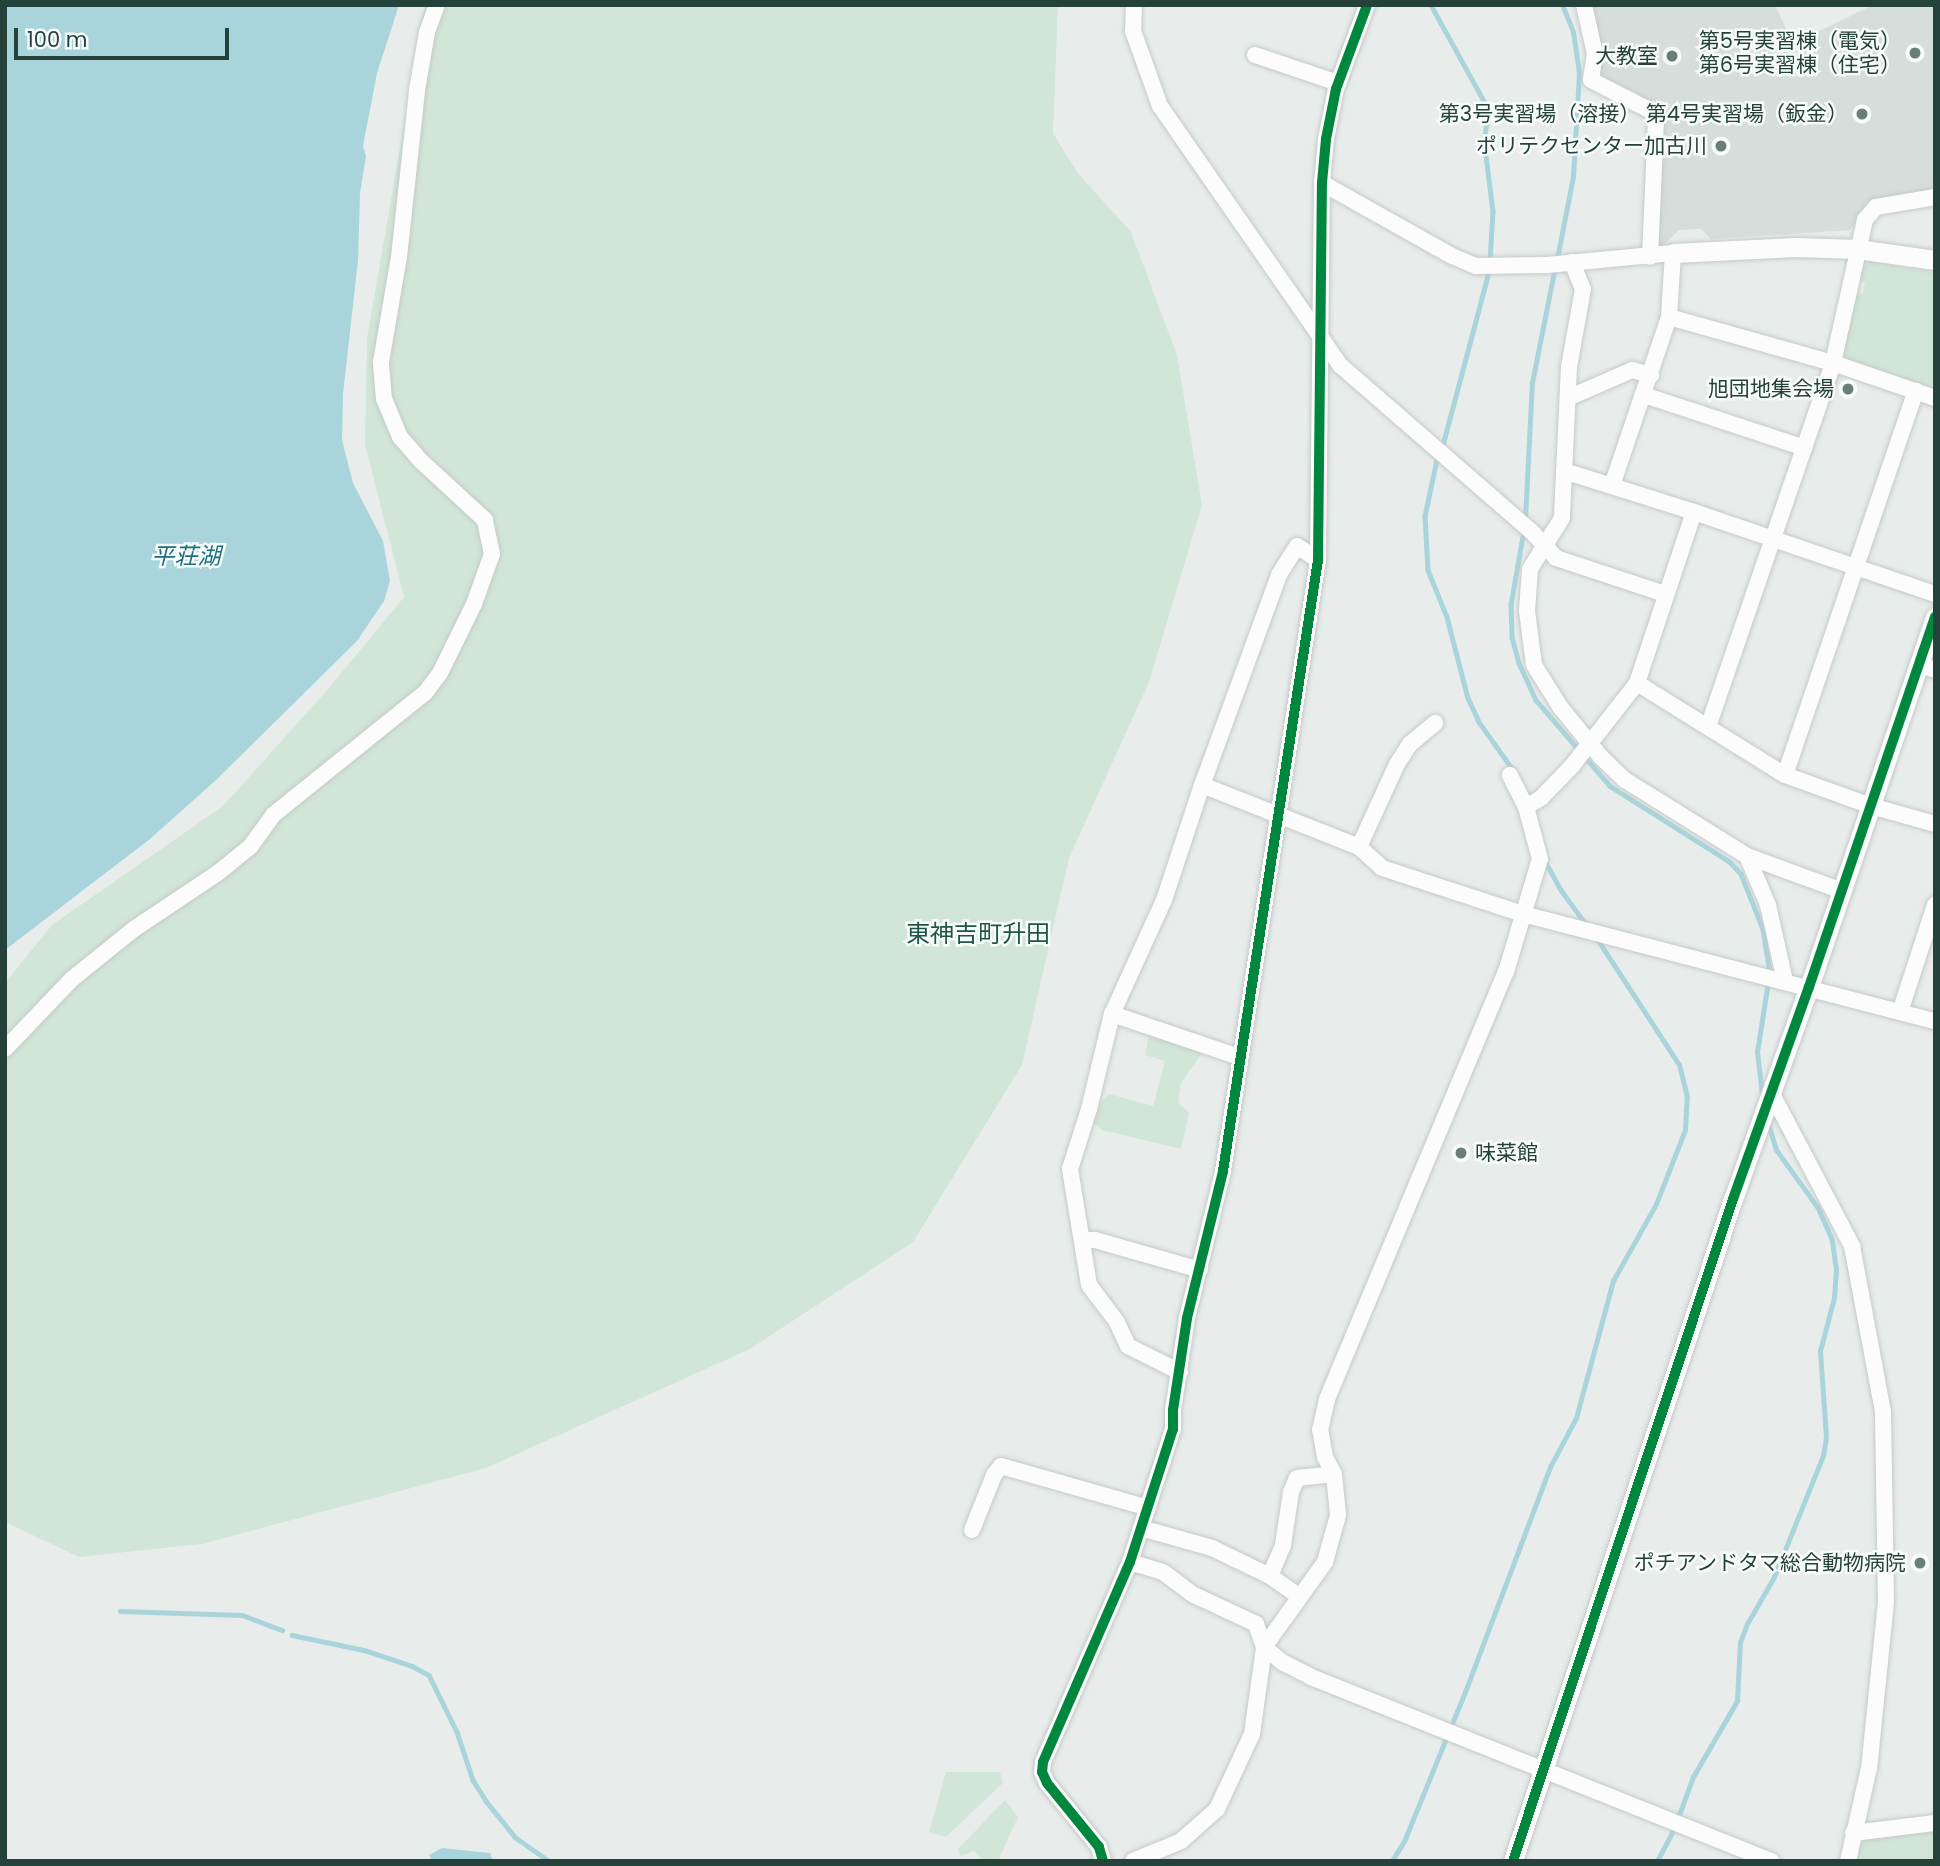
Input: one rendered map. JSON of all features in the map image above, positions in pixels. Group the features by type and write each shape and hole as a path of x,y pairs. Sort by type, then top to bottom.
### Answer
{"street":[{"path":"5,1049 72,979 134,929 219,872 250,847 273,815 425,693 440,673 474,604 492,554 485,520 420,460 400,437 384,399 381,362 399,257 417,90 427,32 437,5"},
{"path":"1134,5 1133,31 1160,106 1321,341 1341,366 1525,526 1556,558 1665,594"},
{"path":"1103,1861 1099,1847 1047,1783 1042,1772 1043,1762 1130,1562 1173,1429 1172,1410 1187,1318 1223,1171 1318,560 1322,183 1326,139 1338,83 1367,5"},
{"path":"1584,5 1595,54 1591,80 1651,111 1656,120 1650,257"},
{"path":"1255,55 1338,83"},
{"path":"1322,183 1451,256 1476,266 1547,265 1673,253 1783,247 1857,249 1935,260"},
{"path":"1707,727 1774,540 1833,363 1857,249 1866,220 1876,207 1935,198"},
{"path":"1612,485 1669,317 1673,253"},
{"path":"1572,261 1583,289 1569,367 1562,519 1530,569 1527,611 1531,653 1545,687 1587,743 1625,780 1747,856 1842,891"},
{"path":"1669,317 1833,363 1935,398"},
{"path":"1568,398 1632,370 1651,374"},
{"path":"1785,775 1916,391"},
{"path":"1644,395 1805,448"},
{"path":"1564,471 1695,512 1935,594"},
{"path":"1531,804 1575,761 1637,683 1695,512"},
{"path":"1180,1372 1128,1346 1117,1322 1089,1285 1070,1169 1089,1109 1112,1014 1164,900 1202,785 1279,575 1297,546 1318,560"},
{"path":"1513,1861 1733,1199 1771,1098 1871,806 1926,667 1935,617"},
{"path":"1637,683 1785,775 1871,806 1935,824"},
{"path":"1359,847 1397,764 1410,744 1435,723"},
{"path":"1133,1861 1181,1841 1217,1809 1252,1734 1264,1647 1325,1562 1338,1515 1334,1474 1325,1457 1320,1430 1327,1399 1506,972 1539,859 1531,804 1510,775"},
{"path":"1202,785 1359,847 1382,868 1523,914 1935,1021"},
{"path":"1747,856 1768,905 1785,981"},
{"path":"1900,1012 1935,905"},
{"path":"1112,1014 1239,1057"},
{"path":"1771,1098 1852,1246 1883,1412 1886,1602 1869,1768 1848,1861"},
{"path":"1083,1240 1094,1240 1200,1270"},
{"path":"972,1530 994,1475 1001,1466 1148,1508"},
{"path":"1270,1576 1283,1545 1291,1492 1297,1478 1334,1474"},
{"path":"1141,1528 1212,1548 1270,1576 1299,1596"},
{"path":"1130,1562 1163,1572 1192,1594 1256,1624 1264,1647 1282,1662 1311,1677 1440,1726 1772,1861"},
{"path":"1853,1833 1935,1823"}],"shaded area":[{"name":"ポリテクセンター加古川","path":"1590,5 1775,5 1793,44 1873,5 1935,5 1935,189 1861,214 1850,230 1711,239 1701,229 1679,230 1662,247 1655,239 1663,111 1602,78"}],"green space":[{"path":"425,5 1058,5 1053,133 1077,172 1131,232 1177,355 1202,505 1149,682 1069,858 1022,1065 913,1242 750,1349 486,1468 202,1544 79,1557 5,1522 5,983 52,925 223,806 329,688 404,597 365,444 367,338"},
{"path":"1870,261 1935,273 1935,391 1848,362 1844,353 1856,293 1863,294 1865,283 1859,281 1860,271"},
{"path":"1149,1033 1204,1050 1181,1083 1178,1103 1189,1113 1181,1149 1102,1130 1093,1123 1100,1103 1109,1094 1153,1106 1165,1061 1145,1055"},
{"path":"946,1772 1000,1772 1003,1783 946,1837 929,1832"},
{"path":"1005,1800 1018,1817 998,1861 983,1861 974,1851 961,1856 958,1849"},
{"path":"1935,1829 1935,1861 1855,1861 1857,1848 1868,1838"}],"water":[{"name":"平荘湖","path":"5,5 399,5 377,73 363,146 366,156 360,193 358,261 343,394 342,440 353,483 383,541 390,581 384,601 357,641 215,781 150,839 5,950"},
{"path":"442,1848 490,1853 493,1861 432,1861 429,1855"}],"waterway":[{"path":"1431,5 1489,110 1484,140 1493,211 1490,261"},
{"path":"1557,259 1573,177 1579,73 1573,32 1562,5"},
{"path":"1525,519 1532,383 1555,267"},
{"path":"1442,447 1489,270"},
{"path":"1438,455 1425,516 1428,570 1447,617 1468,698 1479,722 1514,771"},
{"path":"1524,531 1511,605 1512,637 1519,663 1536,700 1610,786 1730,862 1741,874 1763,929 1770,973"},
{"path":"1545,861 1561,890 1588,927"},
{"path":"1392,1861 1405,1839 1465,1692 1550,1467 1576,1418 1613,1281 1656,1204 1685,1130 1687,1097 1679,1065 1597,939"},
{"path":"1762,1094 1757,1052 1768,982"},
{"path":"1657,1861 1673,1831 1693,1777 1737,1701 1740,1642 1747,1624 1774,1577 1823,1456 1826,1437 1820,1351 1834,1298 1836,1270 1832,1240 1817,1207 1776,1150 1768,1123"},
{"path":"120,1611 242,1615 282,1630"},
{"path":"292,1635 364,1650 412,1666 429,1675 457,1732 473,1780 486,1801 515,1837 549,1861"}],"cycle path":[{"path":"1103,1861 1099,1847 1047,1783 1042,1772 1043,1762 1130,1562 1173,1429 1173,1410 1187,1318 1223,1171 1318,560 1322,183 1326,139 1336,89 1367,5"},
{"path":"1513,1861 1733,1199 1809,987 1935,617"}],"place":[{"name":"第5号実習棟（電気） 第6号実習棟（住宅）","path":"1915,53"},
{"name":"大教室","path":"1672,56"},
{"name":"第3号実習場（溶接） 第4号実習場（鈑金）","path":"1862,114"},
{"name":"ポリテクセンター加古川","path":"1721,146"},
{"name":"旭団地集会場","path":"1848,389"},
{"name":"味菜館","path":"1461,1153"},
{"name":"ポチアンドタマ総合動物病院","path":"1920,1563"}],"district":[{"name":"東神吉町升田","path":"978,934"}]}
